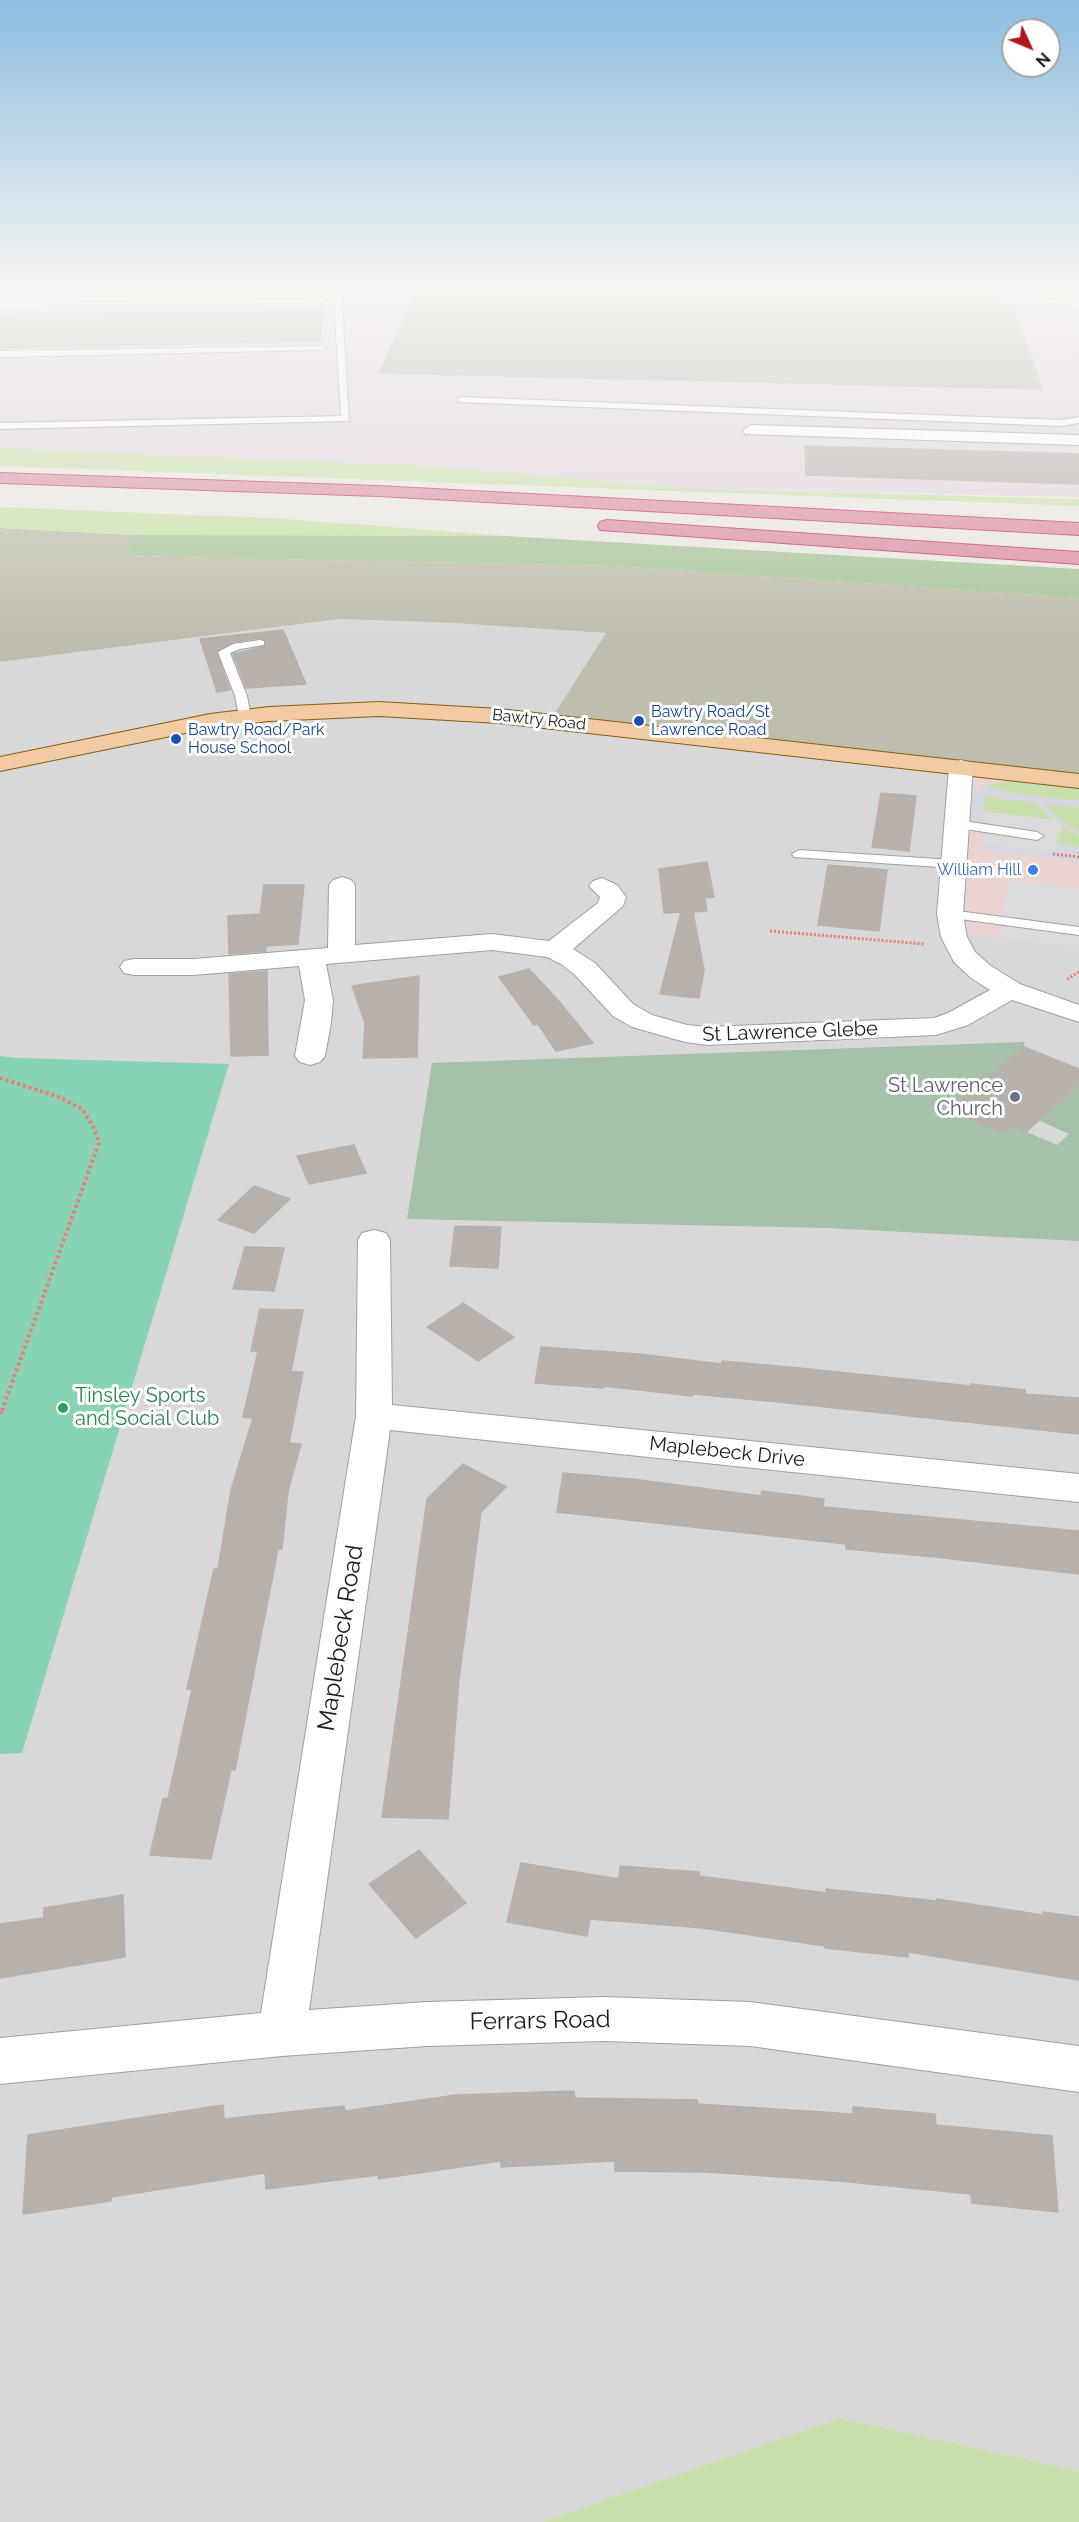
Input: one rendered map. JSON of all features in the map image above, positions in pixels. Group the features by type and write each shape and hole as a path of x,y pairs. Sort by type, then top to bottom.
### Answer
{"highway":[{"path":"0,478 418,494 1079,512"},
{"path":"0,494 321,506 1079,541"},
{"path":"418,494 1079,529"},
{"path":"321,506 369,509"},
{"path":"594,525 1079,558"}],"main road":[{"name":"Bawtry Road","path":"0,764 155,731 245,717 359,709 437,711 581,724 1079,782"}],"street":[{"path":"751,430 1079,440"},
{"path":"961,767 950,914 954,937 964,956 981,972 1010,990 1079,1014"},
{"path":"341,956 342,885"},
{"path":"554,950 610,906 613,897 602,886"},
{"name":"St Lawrence Glebe","path":"134,968 194,967 492,942 554,950 572,958 623,1010 642,1021 685,1034 708,1036 936,1026 958,1018 1010,990"},
{"path":"310,1056 319,1000 311,958"},
{"name":"Maplebeck Road","path":"282,2034 375,1416 374,1240"},
{"name":"Maplebeck Drive","path":"375,1416 1079,1488"},
{"name":"Ferrars Road","path":"0,2061 282,2034 427,2024 604,2019 750,2024 1079,2069"}],"lane":[{"path":"0,426 346,419 345,403"},
{"path":"531,403 1061,423 1079,420"},
{"path":"245,717 242,696 224,652 237,646 260,643"},
{"path":"957,825 1037,836"},
{"path":"799,854 953,864"},
{"path":"950,914 1079,931"}],"path":[{"path":"770,931 959,947"},
{"path":"0,1078 60,1097 82,1109 93,1125 99,1143 0,1414"}],"shaded area":[{"path":"0,403 1079,403 1079,497 681,488 435,466 0,448"},
{"path":"0,528 135,535 126,556 615,566 1079,598 1079,780 551,719 606,633 454,623 340,619 0,662"},
{"path":"340,619 454,623 606,633 551,719 961,767 953,932 1079,946 1079,2471 840,2418 542,2522 0,2522 0,1754 22,1752 18,1058 0,1056 0,662"},
{"path":"961,767 1079,781 1079,946 953,932"},
{"path":"983,786 1018,794 1079,801 1079,807 1044,803 1058,818 1079,832 1079,835 1054,820 1036,803 984,796 983,822 972,820 971,803 975,792"},
{"path":"982,811 1054,820 1062,826 1054,853 983,843"},
{"path":"983,843 1054,853 1057,844 1079,847 1079,862 982,850"},
{"path":"1007,880 1079,889 1079,946 1000,936"}],"green space":[{"path":"0,448 435,466 681,488 1079,499 1079,506 0,466"},
{"path":"0,507 287,519 506,536 135,535 0,528"},
{"path":"135,535 506,536 1079,569 1079,598 615,566 125,556"},
{"path":"1013,780 1079,788 1079,801 1018,794 983,786"},
{"path":"984,796 1036,803 1054,820 982,811"},
{"path":"1043,803 1079,807 1079,832 1058,818"},
{"path":"1062,826 1079,835 1079,847 1057,844"},
{"path":"1024,1042 1024,1047 950,1110 1004,1133 1013,1126 1057,1145 1069,1134 1038,1120 1079,1083 1079,1241 826,1228 407,1219 432,1063"},
{"name":"Tinsley Sports and Social Club","path":"0,1056 229,1064 22,1753 0,1754"},
{"path":"840,2418 1079,2471 1079,2522 542,2522"}],"building":[{"path":"805,446 1079,454 1079,484 806,475"},
{"path":"283,630 306,684 246,688 233,654 266,646 266,640 260,638 233,642 216,651 230,690 217,692 200,639"},
{"path":"881,793 916,796 909,851 872,847"},
{"path":"707,862 714,897 705,898 707,911 693,912 704,970 699,998 660,994 681,912 664,913 659,869"},
{"path":"828,865 887,870 879,931 818,925"},
{"path":"264,885 304,885 298,944 266,946 266,951 229,954 228,916 260,914"},
{"path":"529,969 593,1043 556,1051 538,1024 534,1025 499,977"},
{"path":"267,971 268,1055 231,1056 229,974"},
{"path":"419,976 417,1057 363,1058 365,1023 352,986"},
{"name":"St Lawrence Church","path":"1024,1047 1079,1069 1079,1083 1026,1132 1013,1126 1004,1133 950,1110"},
{"path":"354,1145 366,1173 309,1184 297,1156"},
{"path":"254,1186 290,1199 254,1233 218,1220"},
{"path":"455,1226 501,1227 498,1268 450,1266"},
{"path":"245,1247 284,1248 274,1291 233,1289"},
{"path":"463,1303 514,1337 478,1361 427,1327"},
{"path":"260,1309 303,1310 291,1372 303,1372 289,1443 301,1444 288,1491 282,1549 278,1549 235,1770 231,1770 211,1859 150,1855 163,1799 168,1799 192,1689 187,1689 214,1569 218,1569 231,1490 253,1418 243,1417 258,1351 251,1351"},
{"path":"541,1347 639,1354 722,1364 722,1361 800,1368 971,1386 971,1384 1025,1390 1025,1394 1079,1398 1079,1434 779,1402 693,1394 692,1396 604,1386 603,1388 535,1383"},
{"path":"463,1464 506,1487 481,1512 459,1680 448,1819 382,1817 427,1499"},
{"path":"563,1473 632,1479 761,1496 762,1491 824,1499 823,1507 1079,1531 1079,1574 846,1549 846,1544 557,1512"},
{"path":"419,1850 466,1903 416,1938 369,1884"},
{"path":"521,1863 619,1879 620,1866 699,1872 699,1876 826,1893 826,1889 937,1901 937,1899 1043,1915 1043,1912 1079,1917 1079,1980 908,1952 908,1957 825,1948 825,1946 703,1928 590,1919 587,1936 507,1922"},
{"path":"123,1895 125,1957 0,1978 0,1924 44,1918 44,1908"},
{"path":"574,2091 575,2098 697,2100 698,2104 853,2114 853,2107 935,2114 936,2125 1052,2136 1058,2212 972,2203 971,2194 839,2181 708,2172 615,2171 615,2161 501,2167 501,2161 378,2179 378,2175 266,2189 265,2173 111,2197 111,2201 23,2214 28,2135 223,2105 224,2119 344,2106 345,2111 456,2095"}],"place":[{"name":"Bawtry Road/St Lawrence Road","path":"639,721"},
{"name":"Bawtry Road/Park House School","path":"176,739"},
{"name":"William Hill","path":"1033,870"},
{"name":"St Lawrence Church","path":"1015,1097"},
{"name":"Tinsley Sports and Social Club","path":"63,1408"}]}
